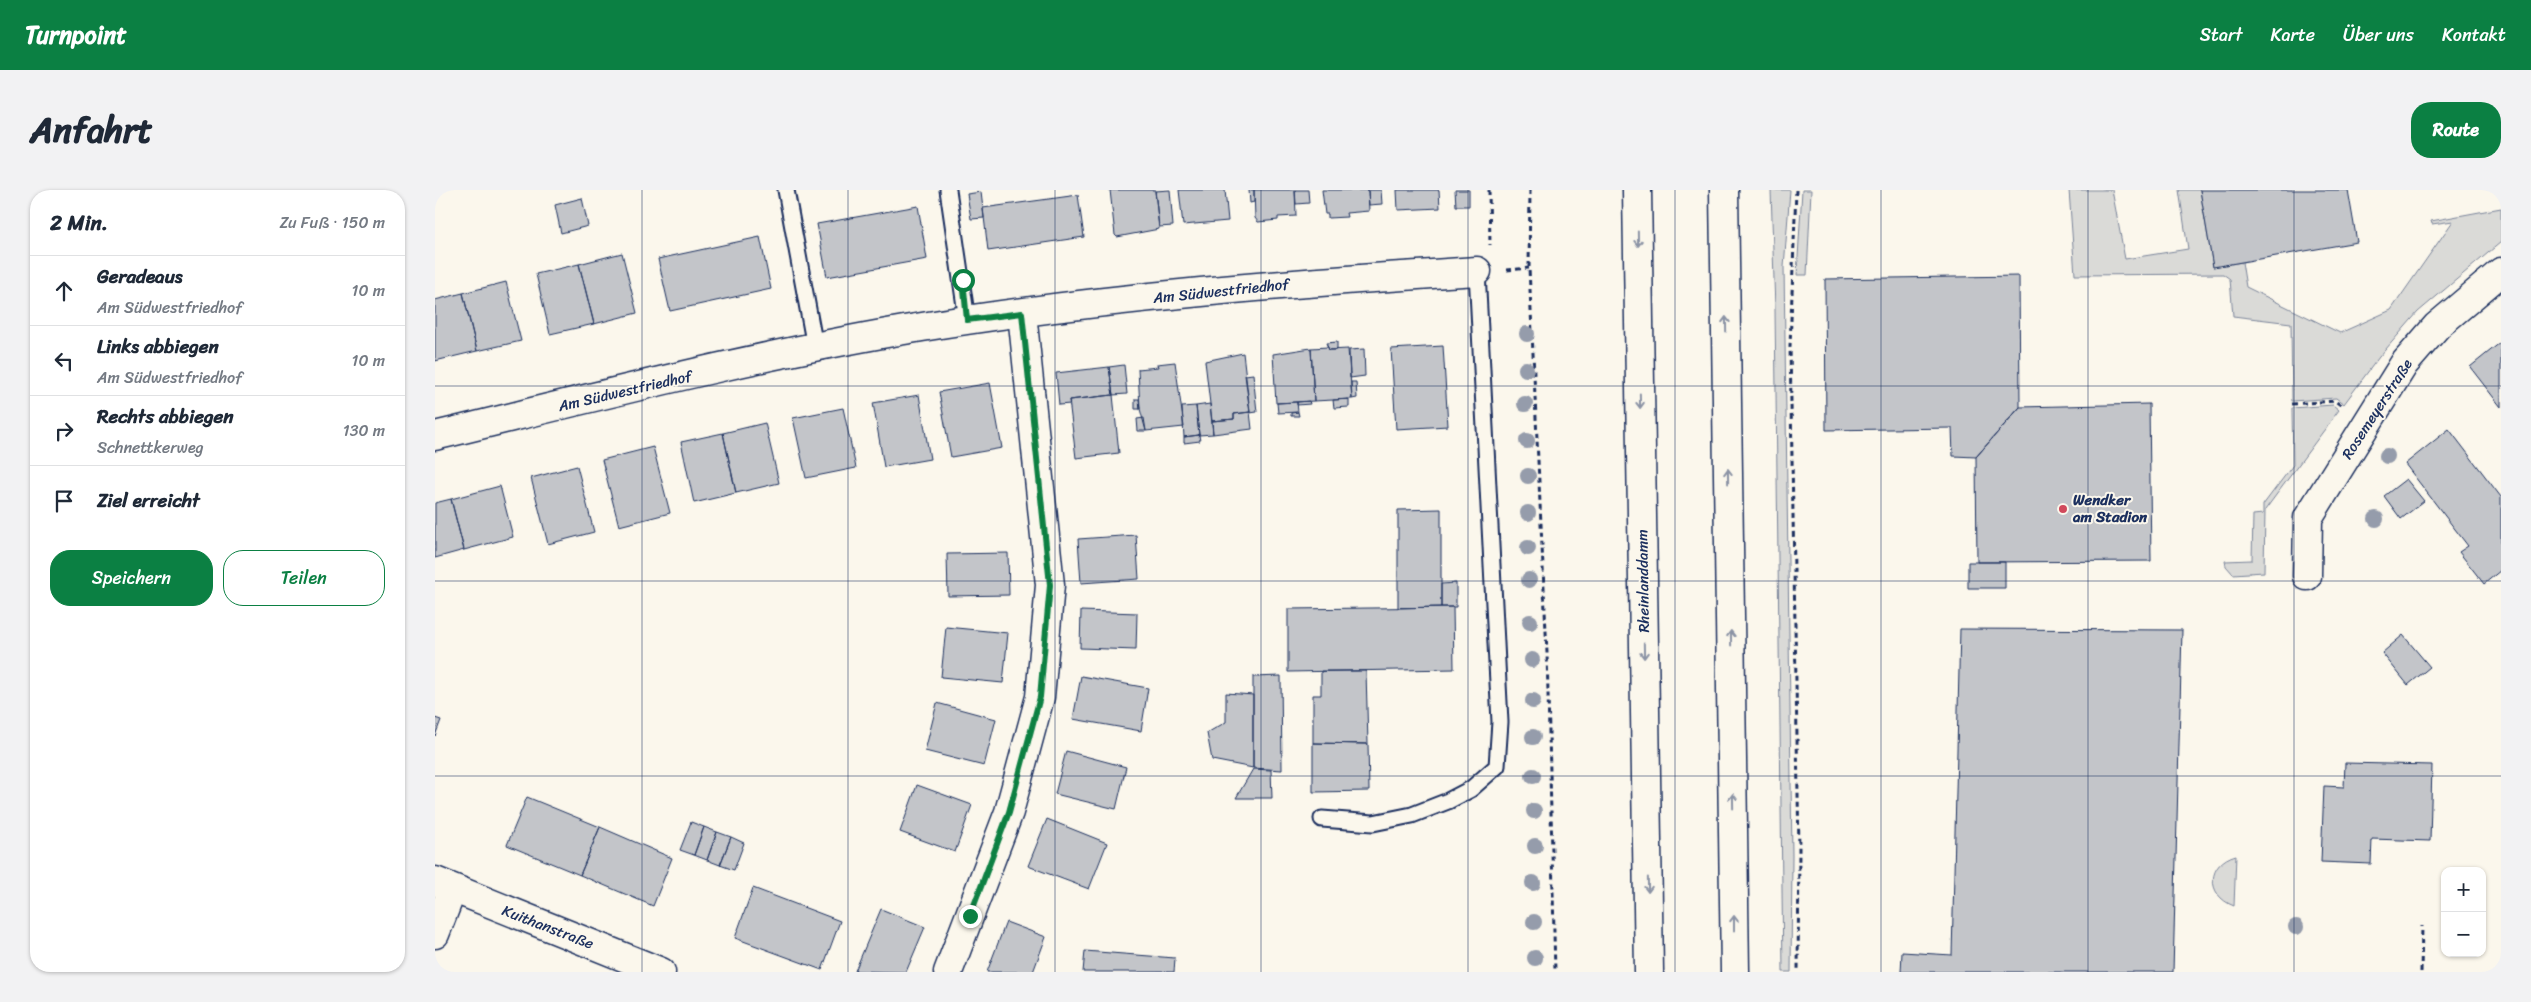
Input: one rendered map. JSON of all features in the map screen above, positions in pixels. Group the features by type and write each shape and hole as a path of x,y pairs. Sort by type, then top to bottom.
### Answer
{"main road":[{"name":"Rheinlanddamm","path":"1637,190 1649,972"},
{"path":"1724,190 1735,972"},
{"name":"Am Südwestfriedhof","path":"435,436 815,347 967,320 1483,262"},
{"name":"Rosemeyerstraße","path":"2307,576 2308,518 2404,364 2437,326 2501,272"},
{"path":"948,972 1009,812 1040,697 1050,585 1022,313"},
{"path":"435,934 443,885"},
{"name":"Kuithanstraße","path":"443,885 661,972"}],"lane":[{"path":"786,190 815,347"},
{"path":"948,190 967,320"},
{"path":"1322,819 1373,823 1412,815 1448,802 1471,789 1497,766 1500,722 1483,262"}],"path":[{"path":"1483,262 1489,190"},
{"path":"1530,190 1529,268 1547,654 1555,972"},
{"path":"1796,190 1791,346 1799,850 1798,972"},
{"path":"2292,404 2335,401 2343,406"},
{"path":"2421,972 2422,926"}],"shaded area":[{"path":"1771,190 1790,190 1784,267 1792,856 1791,972 1783,972 1775,309"},
{"path":"1802,190 1811,190 1807,275 1797,275"},
{"path":"2069,190 2112,190 2125,259 2188,249 2179,190 2200,190 2213,267 2242,262 2246,287 2340,333 2391,310 2453,221 2432,224 2431,221 2501,208 2501,242 2418,312 2379,357 2344,404 2336,398 2292,401 2291,323 2233,316 2230,279 2223,274 2075,275"},
{"path":"2333,405 2339,410 2265,510 2264,572 2233,574 2226,566 2225,561 2252,560 2253,515 2263,514 2263,505 2293,465 2292,408"},
{"path":"2236,855 2234,906 2218,895 2213,879 2219,865 2226,859"}],"building":[{"path":"1110,190 1155,190 1159,229 1117,237 1115,235"},
{"path":"1170,190 1173,226 1159,227 1155,191"},
{"path":"1179,190 1225,190 1228,221 1183,225"},
{"path":"1249,190 1254,190 1254,202 1250,203"},
{"path":"1254,190 1295,190 1296,216 1278,217 1278,220 1258,222 1255,218"},
{"path":"1295,190 1308,190 1309,203 1296,204"},
{"path":"1322,190 1368,190 1369,211 1346,213 1347,217 1328,218 1328,214 1325,214"},
{"path":"1368,190 1381,190 1382,204 1369,205"},
{"path":"1397,190 1439,190 1440,208 1398,210"},
{"path":"1455,190 1469,190 1469,206 1456,206"},
{"path":"2200,190 2348,190 2357,242 2213,267"},
{"path":"981,192 984,218 971,219 967,194"},
{"path":"1078,195 1084,237 988,251 983,208"},
{"path":"582,198 588,226 561,233 555,205"},
{"path":"918,206 927,259 827,277 817,224"},
{"path":"760,237 771,289 670,311 658,259"},
{"path":"622,253 637,313 594,324 579,264"},
{"path":"579,264 594,324 550,334 536,274"},
{"path":"2019,276 2020,407 1976,457 1953,456 1952,428 1826,430 1825,279"},
{"path":"506,282 521,341 477,351 463,293"},
{"path":"463,293 477,351 435,361 435,300"},
{"path":"1337,342 1337,350 1329,350 1326,343"},
{"path":"2501,342 2501,407 2470,367"},
{"path":"1443,346 1448,426 1396,429 1391,349"},
{"path":"1328,347 1329,350 1348,349 1352,399 1314,401 1311,348"},
{"path":"1311,348 1314,401 1276,403 1273,354"},
{"path":"1364,349 1365,376 1350,378 1349,350"},
{"path":"1243,353 1250,412 1234,414 1234,419 1212,421 1205,361"},
{"path":"1175,362 1184,427 1146,431 1140,409 1138,369 1158,367 1157,364"},
{"path":"1124,365 1127,394 1113,395 1109,367"},
{"path":"1109,367 1113,395 1069,400 1070,404 1059,405 1056,373"},
{"path":"1253,374 1257,412 1250,413 1245,375"},
{"path":"1351,382 1356,382 1357,398 1352,399"},
{"path":"990,383 1002,448 951,457 939,392"},
{"path":"919,395 930,459 884,467 873,403"},
{"path":"1113,395 1119,453 1076,458 1069,400"},
{"path":"1135,399 1139,399 1140,409 1135,409"},
{"path":"1349,399 1349,407 1334,408 1333,400"},
{"path":"1309,401 1310,404 1297,405 1297,402"},
{"path":"1297,402 1298,412 1278,413 1277,403"},
{"path":"1210,404 1213,434 1199,435 1196,406"},
{"name":"Wendker am Stadion","path":"2149,404 2151,561 1977,562 1976,457 2020,407"},
{"path":"1196,406 1199,435 1184,437 1182,407"},
{"path":"843,408 856,468 806,478 793,418"},
{"path":"1250,412 1252,429 1213,434 1212,421 1234,419 1234,414"},
{"path":"1298,412 1299,416 1291,416 1291,413"},
{"path":"1144,418 1146,431 1138,431 1137,419"},
{"path":"765,423 779,483 736,493 723,433"},
{"path":"2449,429 2501,497 2501,570 2484,584 2459,552 2468,546 2405,464"},
{"path":"723,433 736,493 694,503 681,442"},
{"path":"1199,435 1200,441 1184,443 1184,437"},
{"path":"653,447 670,513 619,526 602,460"},
{"path":"577,466 594,532 548,544 531,478"},
{"path":"2406,479 2424,501 2401,519 2384,496"},
{"path":"500,486 513,537 464,550 451,499"},
{"path":"451,499 464,550 435,558 435,503"},
{"path":"1441,509 1441,607 1398,608 1398,510"},
{"path":"1136,535 1139,579 1081,583 1078,539"},
{"path":"1008,553 1009,595 948,596 947,554"},
{"path":"1968,562 2005,562 2005,588 1968,588"},
{"path":"1456,583 1456,607 1441,607 1441,584"},
{"path":"1453,607 1454,669 1288,672 1288,609"},
{"path":"1081,611 1137,613 1136,650 1080,648"},
{"path":"946,627 1008,633 1003,683 941,677"},
{"path":"1960,629 2182,630 2173,972 1901,972 1902,952 1952,955"},
{"path":"2403,635 2430,667 2408,685 2382,653"},
{"path":"1321,671 1366,671 1368,744 1313,743 1313,695 1321,695"},
{"path":"1081,676 1148,688 1141,731 1073,719"},
{"path":"1281,676 1282,770 1253,768 1253,677"},
{"path":"1226,693 1253,695 1253,768 1212,760 1207,733 1226,722"},
{"path":"937,703 996,719 984,766 925,751"},
{"path":"435,718 441,720 435,736"},
{"path":"1313,743 1368,744 1369,791 1313,792"},
{"path":"1066,751 1126,767 1116,809 1055,794"},
{"path":"2345,763 2432,765 2430,841 2372,839 2371,864 2321,862 2324,786 2344,787"},
{"path":"1253,769 1271,770 1272,798 1236,798"},
{"path":"917,785 972,805 955,852 900,832"},
{"path":"527,797 600,827 580,875 507,845"},
{"path":"1047,819 1107,843 1089,889 1028,866"},
{"path":"691,822 704,827 694,855 680,850"},
{"path":"600,827 672,858 653,906 580,875"},
{"path":"704,827 717,832 707,860 694,855"},
{"path":"717,832 731,837 720,865 707,860"},
{"path":"731,837 744,843 734,870 720,865"},
{"path":"753,888 840,921 822,970 735,938"},
{"path":"881,909 925,927 906,972 855,971"},
{"path":"1006,922 1046,937 1033,972 987,972"},
{"path":"1085,951 1175,958 1174,972 1083,972"}],"place":[{"name":"Wendker am Stadion","path":"2063,509"}],"route":[{"path":"963,280 967,320 1022,313 1050,585 1040,697 1009,812 970,916"}]}
